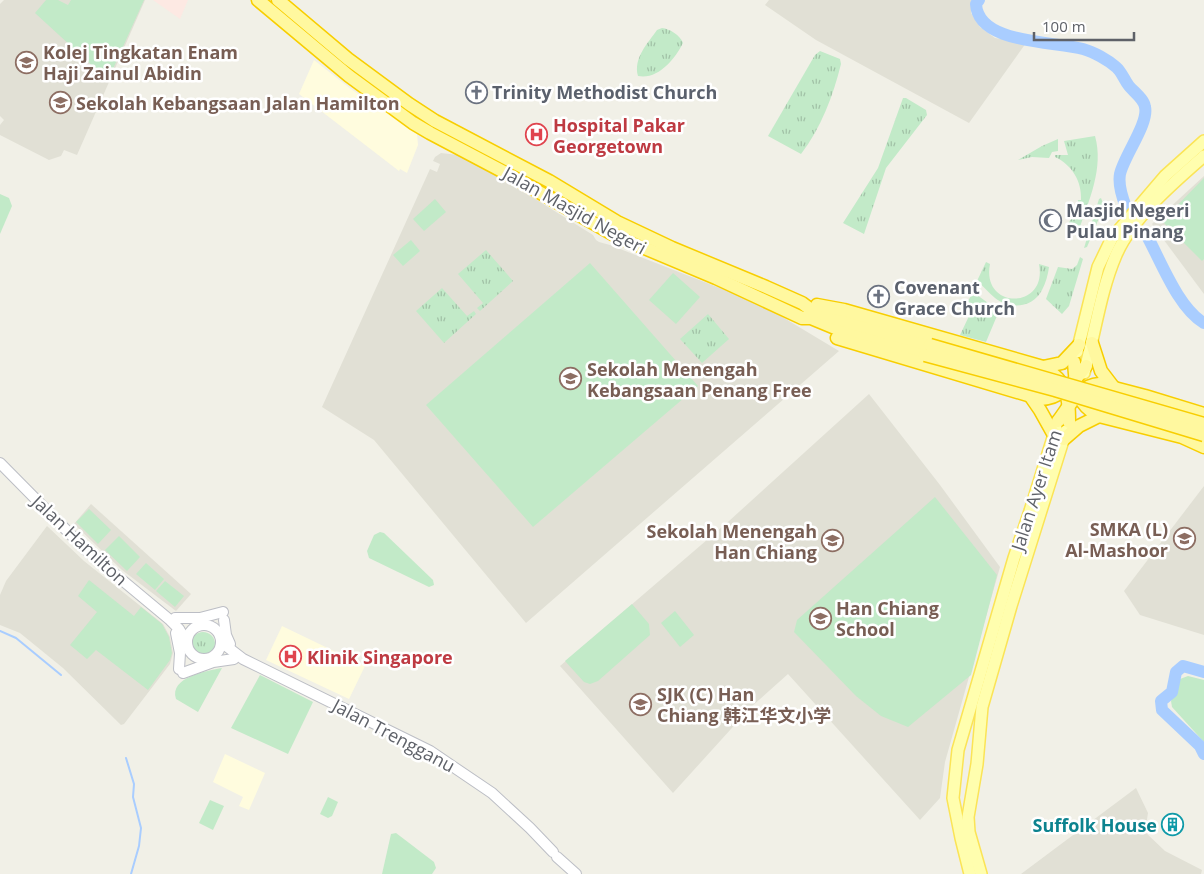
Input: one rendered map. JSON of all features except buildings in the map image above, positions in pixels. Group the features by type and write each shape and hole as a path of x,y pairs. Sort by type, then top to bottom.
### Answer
{"highway":[{"name":"Jalan Masjid Negeri","path":"258,0 325,57 413,123 616,236 716,278 802,318 810,318 846,332 927,350"},
{"name":"Jalan Masjid Negeri","path":"278,0 348,59 409,104 457,134 492,150 617,222 672,248 736,273 802,303 810,309 927,350"},
{"path":"492,150 494,160 502,171"},
{"path":"802,303 844,310 1040,366 1057,377 1084,406 1099,416 1182,437 1204,447"},
{"path":"802,318 808,324 831,336 853,344 1028,395 1048,399 1098,384 1204,414"},
{"path":"1040,366 1062,363 1085,344 1101,371 1119,389"},
{"path":"927,350 1204,424"},
{"path":"927,350 1204,435"},
{"path":"1064,422 1080,364"},
{"path":"1028,395 1035,394 1045,387 1045,376 1040,366"},
{"path":"1115,419 1106,411 1105,402 1119,389"},
{"path":"1028,395 1059,437 1099,416"}],"main road":[{"name":"Jalan Ayer Itam","path":"980,874 968,824 975,783 982,706 1080,364 1098,267 1112,238 1165,176 1204,141"},
{"name":"Jalan Ayer Itam","path":"1085,344 1116,254 1126,238 1156,200 1204,156"},
{"name":"Jalan Ayer Itam","path":"970,874 953,798 958,750 1014,558 1030,510 1059,437"},
{"name":"Jalan Hamilton","path":"0,463 86,550 170,617 187,643"},
{"path":"224,616 226,635 236,656 181,671 179,643 170,617 200,618 224,616"},
{"name":"Jalan Hamilton","path":"170,617 198,626"},
{"path":"207,625 212,627 220,635 220,647 214,656 209,659 199,659 191,654 187,643 190,633 198,626 207,625"},
{"name":"Jalan Trengganu","path":"221,642 236,656 430,751 492,793 576,874"},
{"name":"Jalan Trengganu","path":"214,656 236,656"},
{"path":"958,750 967,764 977,764"},
{"path":"954,786 961,779 965,778 969,778 975,783"}],"shaded area":[{"name":"Kolej Tingkatan Enam Haji Zainul Abidin","path":"4,0 145,0 77,155 64,150 61,156 49,160 0,135 0,125 4,120 0,116 0,4"},
{"path":"153,0 188,0 180,19"},
{"path":"769,0 973,0 971,13 980,27 995,38 1026,43 969,123 816,40 765,5"},
{"path":"314,60 351,89 417,133 418,145 407,173 400,169 399,171 299,94"},
{"name":"Sekolah Menengah Kebangsaan Penang Free","path":"441,153 458,155 476,162 593,235 599,242 730,292 779,315 839,351 526,623 374,440 322,407 430,169 437,172 440,164 433,161"},
{"path":"1204,176 1204,294 1152,224"},
{"name":"Han Chiang School","path":"869,394 940,485 1000,567 945,762 940,798 920,820 788,674 750,708 673,793 560,666 729,521"},
{"name":"SMKA (L) Al-Mashoor","path":"1204,486 1204,635 1140,615 1124,591"},
{"path":"91,504 191,594 176,611 122,570 74,524"},
{"path":"47,526 84,561 163,624 170,637 173,653 170,664 124,724 121,725 63,668 20,633 0,625 0,595 6,581"},
{"path":"282,626 365,666 349,699 266,660"},
{"path":"225,754 265,773 249,810 239,806 243,797 213,782"},
{"path":"1136,788 1148,813 1145,832 1165,851 1202,870 1201,874 1021,874"}],"green space":[{"path":"46,0 58,0 68,5 71,0 144,0 108,80 35,13"},
{"path":"662,28 680,37 683,43 671,62 659,72 652,75 638,76 637,69 642,51 657,30"},
{"path":"820,51 840,59 841,64 826,111 815,133 801,154 768,136 815,55"},
{"path":"903,98 926,110 927,115 886,168 864,234 843,223 878,168"},
{"path":"1095,136 1098,160 1097,172 1079,230 1068,224 1077,209 1078,200 1081,200 1080,186 1071,169 1055,157 1055,155 1068,155 1064,141"},
{"path":"1058,139 1058,151 1052,152 1049,158 1032,157 1018,160 1042,146"},
{"path":"1204,178 1204,259 1202,261 1162,221"},
{"path":"0,194 9,198 12,206 0,234"},
{"path":"1101,198 1104,206 1087,247 1084,248 1099,199"},
{"path":"435,199 446,212 424,231 413,219"},
{"path":"411,240 420,251 403,266 393,255"},
{"path":"486,250 513,281 480,311 477,308 483,303 458,274"},
{"path":"1080,257 1083,259 1069,306 1062,314 1046,299 1058,267 1072,269 1077,265"},
{"path":"986,262 990,264 990,279 995,290 1004,296 1014,298 1025,296 1034,290 1039,279 1039,264 1049,267 1045,284 1038,296 1027,304 1014,305 1001,302 977,281"},
{"path":"590,263 698,386 533,527 426,405"},
{"path":"673,273 700,297 676,324 649,300"},
{"path":"442,288 467,316 474,311 476,314 444,343 416,311"},
{"path":"973,292 999,311 986,342 960,335 970,314 967,303"},
{"path":"708,314 729,339 702,363 680,339"},
{"path":"935,497 997,575 971,675 908,727 881,716 856,696 794,632 797,620"},
{"path":"89,509 111,530 98,544 76,522"},
{"path":"380,532 384,533 433,580 434,585 429,587 369,558 367,551 374,535"},
{"path":"119,536 140,557 127,571 105,550"},
{"path":"146,563 164,579 155,590 136,574"},
{"path":"89,580 134,616 141,607 162,624 169,637 172,653 170,660 148,690 96,650 87,659 70,645 97,612 78,596"},
{"path":"165,581 184,596 175,607 156,591"},
{"path":"632,604 649,624 650,635 598,681 590,684 584,682 565,661"},
{"path":"675,611 694,635 680,647 661,623"},
{"path":"203,632 211,636 215,644 211,652 203,656 195,652 191,644 195,636"},
{"path":"222,668 198,712 176,699 175,691 184,680 199,673"},
{"path":"260,675 313,702 288,754 231,728"},
{"path":"1188,676 1204,680 1204,742 1172,707 1171,701 1180,679"},
{"path":"328,797 338,802 332,816 328,818 320,814"},
{"path":"210,800 224,806 213,830 199,823"},
{"path":"396,833 434,862 436,868 432,874 382,874 391,834"}],"waterway":[{"path":"979,0 976,4 980,17 989,27 1003,34 1036,42 1070,46 1096,54 1118,69 1129,86 1143,101 1145,107 1143,122 1120,174 1120,187 1126,207"},
{"path":"1146,234 1178,295 1186,307 1204,323"},
{"path":"0,631 16,638 61,675"},
{"path":"1204,672 1183,666 1176,672 1172,692 1161,701 1162,710 1200,746 1204,754"},
{"path":"126,758 134,784 133,797 141,828 139,846 131,874"}],"place":[{"name":"Kolej Tingkatan Enam Haji Zainul Abidin","path":"27,62"},
{"name":"Trinity Methodist Church","path":"476,92"},
{"name":"Sekolah Kebangsaan Jalan Hamilton","path":"60,103"},
{"name":"Hospital Pakar Georgetown","path":"537,135"},
{"name":"Masjid Negeri Pulau Pinang","path":"1050,220"},
{"name":"Covenant Grace Church","path":"878,297"},
{"name":"Sekolah Menengah Kebangsaan Penang Free","path":"571,379"},
{"name":"SMKA (L) Al-Mashoor","path":"1184,539"},
{"name":"Sekolah Menengah Han Chiang","path":"833,541"},
{"name":"Han Chiang School","path":"820,618"},
{"name":"Klinik Singapore","path":"291,657"},
{"name":"SJK (C) Han Chiang 韩江华文小学","path":"641,704"},
{"name":"Suffolk House","path":"1173,825"}]}
